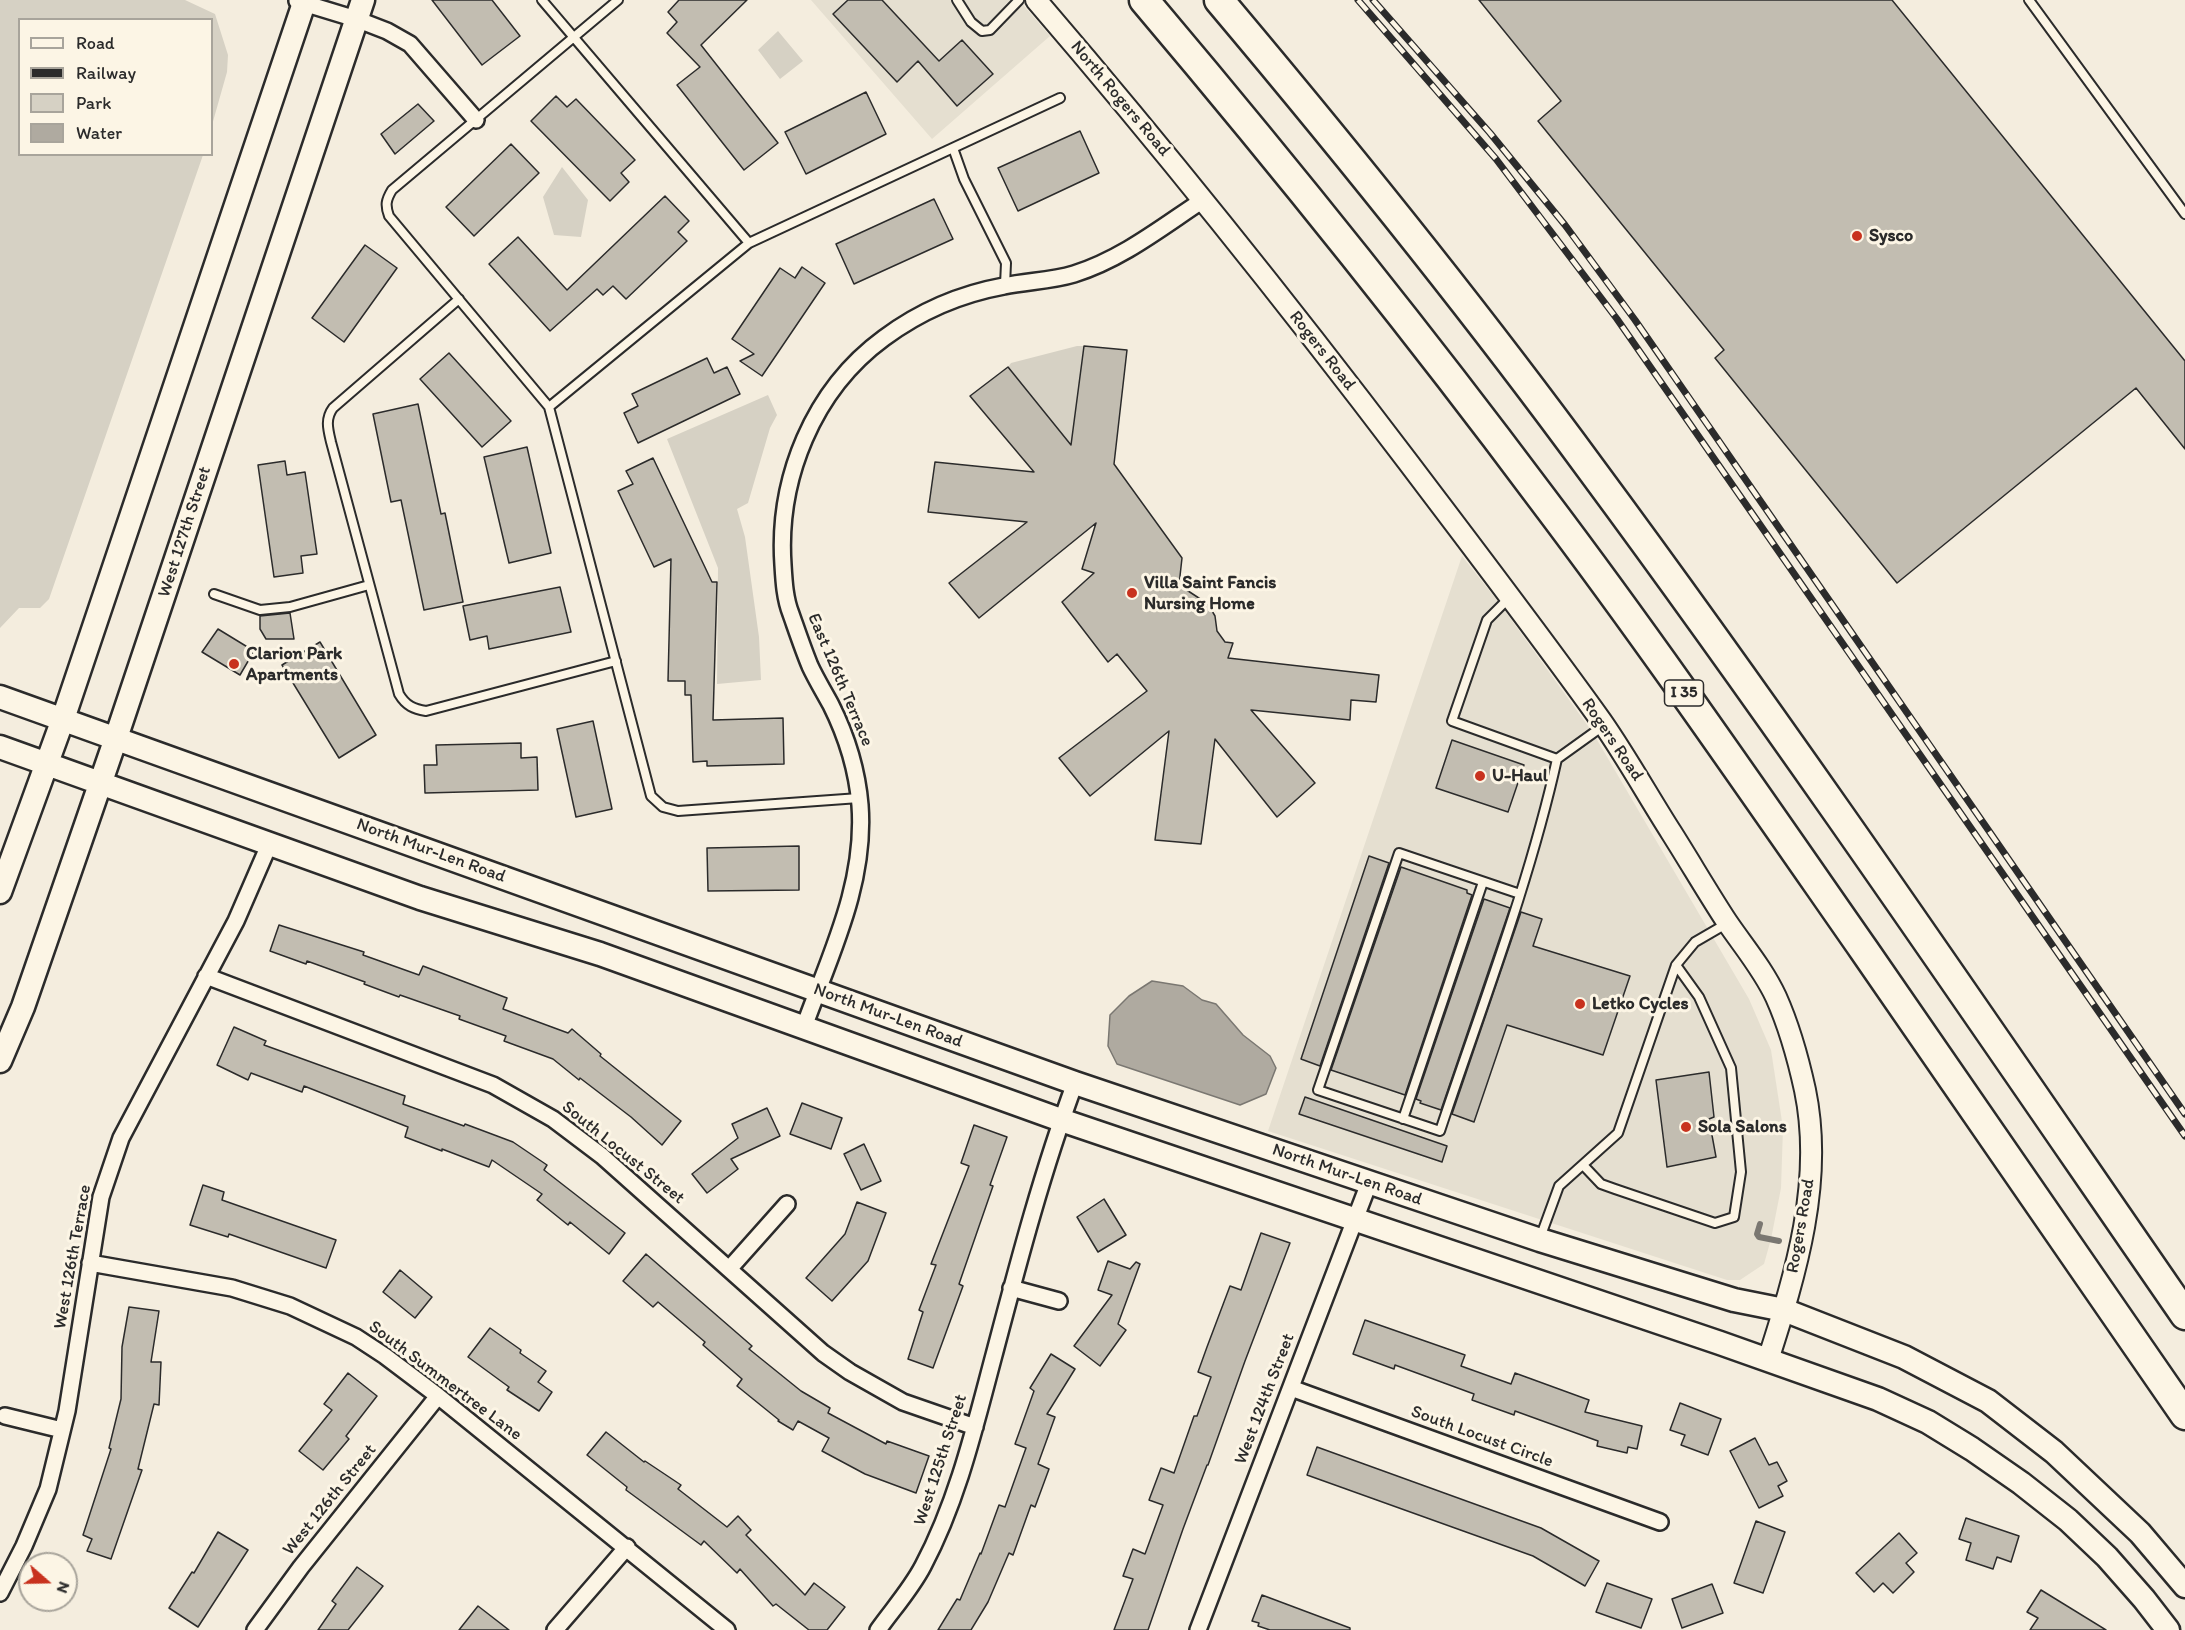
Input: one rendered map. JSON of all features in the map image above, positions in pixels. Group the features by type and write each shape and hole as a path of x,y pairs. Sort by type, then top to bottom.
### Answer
{"highway":[{"name":"I 35","path":"1144,0 1258,135 1389,299 1542,497 1788,841 2185,1415"},
{"path":"1219,0 1376,191 1590,466 1840,815 2185,1315"}],"main road":[{"path":"0,892 63,719 301,1"},
{"name":"West 127th Street","path":"0,1061 23,1007 116,738 360,9"},
{"name":"North Mur-Len Road","path":"0,697 1075,1083 1540,1240 1734,1300 1784,1310 1904,1357 1988,1401 2054,1452 2140,1533 2185,1586"},
{"path":"0,747 420,898 600,954 1061,1120 1878,1399 1928,1422 1972,1449 2021,1483 2068,1520 2107,1557 2168,1630"}],"street":[{"name":"North Rogers Road","path":"1036,0 1127,105 1203,200"},
{"path":"301,1 360,9 387,31 410,44 476,120"},
{"name":"East 126th Terrace","path":"804,1027 850,899 861,844 859,798 852,761 841,726 810,666 789,611 784,582 781,538 783,509 793,469 803,443 822,405 837,383 860,358 881,340 924,312 968,295 1005,285 1054,279 1114,258 1203,200"},
{"name":"Rogers Road","path":"1203,200 1374,417 1604,726 1775,994 1790,1034 1805,1091 1812,1165 1806,1219 1784,1310 1768,1360"},
{"name":"West 126th Terrace","path":"0,1593 24,1546 48,1489 67,1411 101,1197 121,1138 236,921 269,845"},
{"name":"South Locust Street","path":"206,976 493,1085 553,1119 602,1156 823,1353 850,1372 903,1402 975,1427"},
{"name":"West 125th Street","path":"878,1630 923,1566 946,1518 975,1427 1011,1288 1061,1120 1075,1083"},
{"name":"West 124th Street","path":"1198,1630 1369,1183"},
{"path":"730,1268 787,1204"},
{"name":"South Summertree Lane","path":"90,1263 232,1288 290,1306 356,1337 438,1396 727,1630"},
{"path":"1011,1288 1059,1301"},
{"name":"South Locust Circle","path":"1291,1388 1660,1522"},
{"name":"West 126th Street","path":"255,1630 301,1567 438,1396"},
{"path":"5,1416 62,1430"},
{"path":"555,1630 627,1547"}],"lane":[{"path":"542,0 749,243"},
{"path":"618,0 392,190 386,199 386,207 389,216 549,407 651,796 663,807 678,811 859,798"},
{"path":"957,0 971,21 982,31 990,30 1019,0"},
{"path":"2029,0 2185,214"},
{"path":"549,407 749,243 1060,98"},
{"path":"953,148 964,179 1006,263 1005,285"},
{"path":"459,299 333,408 327,416 328,429 399,694 404,702 414,709 426,711 616,661"},
{"path":"214,594 260,609 290,607 369,585"},
{"path":"1510,597 1487,620 1452,721 1557,759"},
{"path":"1520,894 1399,853 1318,1090 1440,1131 1520,894 1545,813 1557,759 1604,726"},
{"path":"1403,1119 1483,882"},
{"path":"1540,1240 1559,1186 1618,1133 1676,965 1695,942 1728,922"},
{"path":"1582,1165 1601,1184 1615,1189 1715,1223 1734,1217 1741,1172 1731,1068 1699,998 1676,965"}],"shaded area":[{"path":"811,0 1019,0 1050,36 932,139"},
{"path":"1462,556 1500,604 1593,733 1749,999 1771,1050 1783,1128 1781,1188 1764,1264 1740,1280 1727,1280 1268,1131"}],"green space":[{"path":"0,0 185,0 215,14 228,55 227,72 213,121 213,18 18,18 18,156 203,156 49,599 40,608 19,608 0,628"},
{"path":"778,31 803,61 780,79 758,50"},
{"path":"562,167 588,200 581,237 554,235 543,197"},
{"path":"1084,346 1071,445 1008,367 1011,363"},
{"path":"768,395 777,415 770,428 748,503 737,509 745,537 759,637 761,680 717,684 718,568 667,439"}],"water":[{"path":"1152,981 1183,986 1202,1000 1216,1004 1243,1035 1270,1056 1276,1068 1266,1094 1240,1105 1117,1064 1108,1046 1110,1015 1129,996"}],"building":[{"path":"432,0 492,0 520,36 482,65"},
{"path":"679,0 747,0 701,45 778,143 744,170 677,85 700,67 667,33 677,22 668,12"},
{"path":"848,0 882,0 939,61 962,40 993,74 957,106 918,61 897,82 833,14"},
{"name":"Sysco","path":"1479,0 1892,0 2185,361 2185,449 2136,388 1897,583 1715,358 1724,350 1538,121 1561,101"},
{"path":"866,92 886,134 806,174 785,132"},
{"path":"556,96 567,107 576,99 635,160 621,173 629,182 610,201 531,121"},
{"path":"418,104 434,121 395,154 381,134"},
{"path":"1080,131 1099,173 1018,211 998,168"},
{"path":"511,144 539,173 474,236 446,207"},
{"path":"665,196 689,221 678,232 687,241 626,299 613,286 603,295 597,289 550,331 489,264 518,237 567,290"},
{"path":"934,199 953,239 854,284 836,244"},
{"path":"365,245 397,268 344,342 312,318"},
{"path":"802,267 825,283 762,376 740,361 754,354 732,339 780,268 795,278"},
{"name":"Villa Saint Fancis Nursing Home","path":"1084,346 1127,350 1114,464 1182,558 1179,585 1208,604 1215,616 1217,631 1225,642 1233,643 1228,658 1379,675 1376,702 1351,700 1350,720 1251,710 1315,783 1277,817 1215,739 1201,844 1155,840 1169,731 1090,796 1059,758 1147,691 1117,654 1108,662 1062,602 1094,573 1082,569 1096,523 979,618 949,583 1027,522 928,512 935,462 1034,472 970,396 1008,367 1071,445"},
{"path":"449,353 511,421 482,447 420,379"},
{"path":"707,358 714,373 727,367 740,394 638,443 624,413 638,406 632,394"},
{"path":"418,404 441,514 445,513 463,602 424,610 401,500 391,502 373,414"},
{"path":"527,447 551,553 509,563 484,457"},
{"path":"653,458 712,582 717,582 713,720 783,718 784,764 707,766 707,761 693,762 691,695 685,695 685,681 668,681 671,559 654,567 618,491 633,484 626,471"},
{"path":"285,461 287,475 305,472 317,554 301,556 303,573 274,577 258,465"},
{"path":"560,587 571,632 489,649 487,636 470,640 463,606"},
{"path":"290,613 294,639 266,639 260,629 260,616"},
{"name":"Clarion Park Apartments","path":"218,629 254,651 240,675 202,652"},
{"path":"320,642 376,735 339,758 282,665"},
{"path":"593,721 612,809 576,817 557,729"},
{"name":"U-Haul","path":"1452,740 1524,765 1508,812 1436,788"},
{"path":"521,743 521,758 537,757 538,790 425,793 424,765 437,765 436,745"},
{"path":"799,846 799,890 708,891 707,848"},
{"path":"1369,856 1389,863 1320,1066 1301,1059"},
{"path":"1401,867 1467,890 1467,893 1472,895 1405,1095 1331,1070"},
{"path":"1484,899 1510,908 1441,1110 1420,1103 1421,1101 1416,1099"},
{"path":"1521,912 1542,919 1533,946 1630,976 1603,1055 1507,1025 1474,1122 1452,1114"},
{"path":"279,925 364,952 363,955 419,975 423,966 507,998 503,1009 568,1033 572,1029 601,1054 600,1056 681,1121 662,1145 631,1117 553,1059 504,1041 506,1036 459,1019 460,1016 400,995 399,997 307,961 306,964 270,951"},
{"path":"234,1027 266,1041 264,1045 405,1096 403,1104 513,1142 547,1165 544,1170 625,1233 609,1254 570,1222 568,1225 537,1200 542,1194 492,1160 489,1167 405,1137 408,1127 304,1086 302,1092 251,1073 248,1080 217,1065"},
{"name":"Sola Salons","path":"1709,1072 1714,1117 1709,1119 1716,1157 1667,1167 1656,1080"},
{"path":"1305,1097 1447,1146 1442,1162 1299,1114"},
{"path":"802,1103 842,1118 831,1149 790,1134"},
{"path":"767,1108 780,1136 731,1159 738,1169 707,1193 692,1174 738,1138 732,1124"},
{"path":"974,1125 1007,1137 990,1185 993,1186 959,1284 963,1286 933,1368 908,1359 923,1312 919,1310 936,1265 931,1264 969,1166 961,1163"},
{"path":"864,1144 881,1181 861,1190 844,1154"},
{"path":"203,1185 224,1192 222,1200 336,1240 326,1268 229,1234 228,1237 190,1225"},
{"path":"1104,1199 1126,1235 1098,1252 1077,1217"},
{"path":"857,1202 886,1213 868,1261 832,1301 806,1278 845,1234"},
{"path":"1261,1233 1290,1243 1183,1529 1148,1630 1114,1630 1133,1579 1123,1576 1133,1549 1145,1554 1163,1505 1149,1500 1161,1468 1174,1473 1194,1416 1197,1416 1211,1377 1198,1372 1207,1347 1230,1286 1241,1290"},
{"path":"646,1254 752,1346 749,1349 801,1391 830,1408 828,1413 886,1444 887,1441 929,1456 916,1493 865,1474 822,1451 829,1438 798,1421 793,1430 778,1421 737,1386 742,1379 703,1345 705,1342 658,1302 653,1307 623,1281"},
{"path":"1108,1261 1130,1269 1136,1262 1140,1264 1118,1324 1126,1330 1100,1366 1074,1346 1112,1295 1098,1290"},
{"path":"400,1270 432,1297 415,1318 383,1292"},
{"path":"129,1307 159,1311 151,1362 161,1362 159,1405 154,1404 138,1469 142,1470 111,1559 87,1551 92,1539 83,1535 111,1449 109,1448 121,1399 122,1347"},
{"path":"1365,1320 1465,1355 1461,1366 1511,1384 1515,1373 1589,1400 1585,1412 1642,1426 1637,1449 1628,1447 1627,1453 1597,1446 1598,1441 1515,1411 1514,1415 1472,1400 1474,1394 1395,1365 1394,1369 1353,1354"},
{"path":"490,1328 546,1371 538,1382 552,1392 539,1411 507,1390 509,1387 468,1357"},
{"path":"1051,1354 1075,1369 1047,1414 1055,1417 1038,1464 1049,1469 1035,1507 1031,1505 1013,1555 1009,1553 988,1602 971,1630 938,1630 957,1599 960,1600 981,1554 999,1505 1005,1507 1026,1448 1015,1444 1034,1391 1030,1388"},
{"path":"348,1373 377,1396 346,1436 349,1439 323,1470 299,1451 332,1410 324,1404"},
{"path":"1680,1403 1721,1419 1708,1455 1681,1445 1685,1435 1670,1430"},
{"path":"606,1432 644,1462 681,1485 678,1489 727,1527 738,1516 751,1530 746,1535 805,1595 814,1583 845,1607 827,1630 809,1630 776,1604 773,1606 740,1569 737,1573 704,1541 701,1545 626,1490 627,1487 587,1455"},
{"path":"1755,1438 1769,1465 1777,1462 1787,1481 1778,1486 1783,1496 1759,1508 1730,1451"},
{"path":"1317,1447 1541,1528 1599,1561 1585,1586 1533,1556 1307,1475"},
{"path":"1966,1518 2019,1536 2011,1562 1997,1557 1993,1569 1966,1560 1971,1543 1959,1539"},
{"path":"1756,1521 1785,1532 1763,1593 1734,1583"},
{"path":"218,1532 248,1550 198,1627 169,1608 192,1572 194,1573"},
{"path":"1899,1533 1917,1553 1906,1563 1914,1572 1893,1593 1883,1583 1874,1592 1856,1573"},
{"path":"357,1567 383,1586 348,1630 318,1630 336,1604 332,1601"},
{"path":"1607,1583 1652,1599 1641,1628 1596,1612"},
{"path":"1712,1584 1723,1613 1682,1628 1672,1599"},
{"path":"2041,1590 2106,1630 2030,1630 2038,1618 2027,1612"},
{"path":"1262,1595 1350,1628 1350,1630 1270,1630 1258,1626 1259,1623 1252,1621"},
{"path":"478,1606 509,1630 459,1630"}],"waterway":[{"path":"1760,1224 1757,1234 1759,1237 1779,1241"}],"railway":[{"path":"1358,0 1496,159 1617,319 2185,1136"},
{"path":"1373,0 1490,133 1565,225 1635,320 2185,1114"}],"place":[{"name":"Sysco","path":"1857,236"},
{"name":"Villa Saint Fancis Nursing Home","path":"1132,593"},
{"name":"Clarion Park Apartments","path":"234,664"},
{"name":"U-Haul","path":"1480,776"},
{"name":"Letko Cycles","path":"1580,1004"},
{"name":"Sola Salons","path":"1686,1127"}]}
